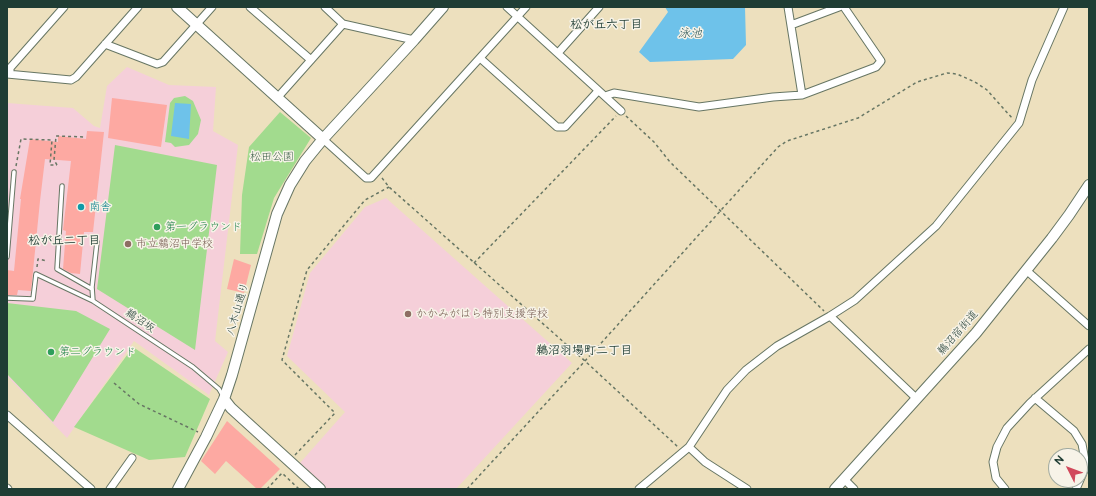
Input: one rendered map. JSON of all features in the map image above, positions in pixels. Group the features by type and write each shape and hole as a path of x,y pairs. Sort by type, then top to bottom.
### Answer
{"street":[{"path":"64,7 10,68 9,74 71,80 76,77 138,7"},
{"path":"177,7 366,178 371,178 378,171 526,7"},
{"path":"105,44 157,64 163,62 212,7"},
{"path":"250,7 311,60"},
{"path":"325,7 343,24 414,40"},
{"name":"八木山通り","path":"178,489 207,437 224,399 277,214 290,185 305,161 323,139 443,7"},
{"path":"507,7 621,111"},
{"path":"558,53 599,7"},
{"path":"788,7 802,95"},
{"path":"791,25 839,7"},
{"path":"605,96 614,93 699,107 773,97 802,95 876,67 881,61 844,7"},
{"path":"639,489 687,449 727,390 746,370 777,346 855,300 936,226 1019,123 1032,80 1064,7"},
{"path":"278,97 343,24"},
{"path":"480,58 557,127 565,127 598,91"},
{"name":"鵜沼宿街道","path":"835,489 976,333 1069,214 1089,185"},
{"path":"1026,270 1089,326"},
{"path":"830,316 916,398"},
{"path":"1005,489 996,478 993,462 996,447 1007,428 1035,398 1089,349"},
{"path":"1035,398 1074,432 1082,444 1086,466 1076,489"},
{"path":"224,399 231,408 320,489"},
{"path":"7,414 91,489"},
{"path":"687,449 747,489"},
{"path":"110,489 132,458"},
{"path":"844,479 854,489"}],"lane":[{"path":"7,257 14,172"},
{"path":"62,186 57,269 92,289"},
{"path":"93,301 92,289 97,242"},
{"path":"7,298 33,299 36,274"},
{"name":"鵜沼坂","path":"36,274 93,301 192,367 219,388 224,399"}],"path":[{"path":"467,489 778,147 787,141 858,118 917,82 947,73 957,74 988,90 1012,118 1019,123"},
{"path":"474,263 621,111 654,142 670,162 830,316"},
{"path":"14,172 21,139 52,140 50,165 57,165 54,160 56,136 86,137"},
{"path":"378,171 389,187 585,361 687,449"},
{"path":"289,461 335,413 282,360 307,270 365,200 389,187"},
{"path":"36,274 38,259 47,261"},
{"path":"114,384 139,404 207,437"},
{"path":"267,489 282,473 299,489"}],"shaded area":[{"path":"127,67 169,85 216,87 213,131 238,145 215,341 228,352 209,395 134,341 67,438 7,376 7,103 73,108 94,126 100,128 107,86"},
{"name":"かかみがはら特別支援学校","path":"386,198 572,363 456,489 327,489 300,463 345,412 287,356 310,273 365,207"}],"green space":[{"path":"185,96 193,101 201,120 198,134 189,145 175,147 171,143 165,142 170,103 174,98"},
{"name":"松田公園","path":"280,112 311,138 274,198 257,254 240,254 242,195 249,147"},
{"name":"第一グラウンド","path":"115,145 217,165 195,350 97,289"},
{"name":"第二グラウンド","path":"7,303 76,311 110,329 53,422 7,374"},
{"path":"133,347 210,399 185,457 149,460 74,427"}],"water":[{"name":"泳池","path":"665,7 745,7 746,45 733,59 650,62 639,52 668,12"},
{"path":"175,103 191,104 189,139 171,136"}],"building":[{"path":"112,98 167,105 161,147 108,138"},
{"path":"87,131 104,132 93,232 84,232 80,274 71,273 63,269 66,231 63,230 71,161 45,159 31,291 18,290 17,295 7,295 7,270 14,271 20,199 30,139 58,142 58,136 86,139"},
{"path":"234,259 251,265 244,293 227,289"},
{"path":"227,421 280,469 260,489 257,489 226,461 215,474 201,461"}],"place":[{"name":"南舎","path":"81,207"},
{"name":"第一グラウンド","path":"157,227"},
{"name":"市立鵜沼中学校","path":"128,244"},
{"name":"かかみがはら特別支援学校","path":"408,314"},
{"name":"第二グラウンド","path":"51,352"}],"district":[{"name":"松が丘六丁目","path":"606,25"},
{"name":"松が丘二丁目","path":"64,241"},
{"name":"鵜沼羽場町二丁目","path":"584,351"}]}
